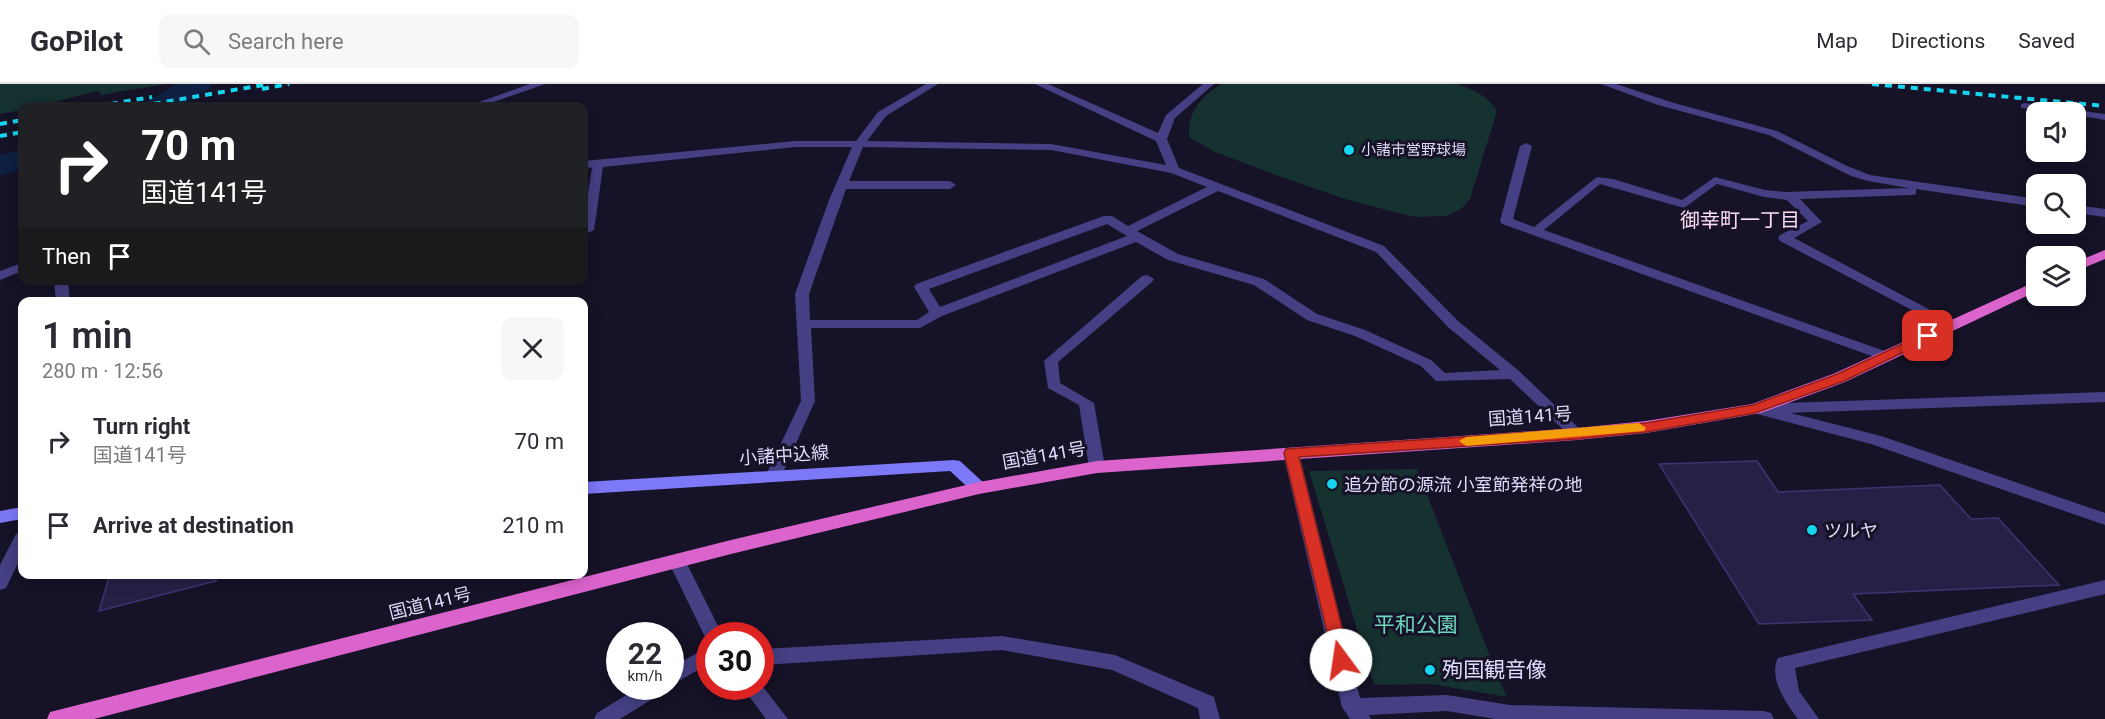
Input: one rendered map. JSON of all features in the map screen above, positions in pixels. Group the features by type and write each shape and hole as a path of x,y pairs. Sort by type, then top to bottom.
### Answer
{"highway":[{"path":"2086,263 2105,254"},
{"name":"国道141号","path":"58,719 677,561 979,488 1096,467 1577,434 1646,427 1755,409 1839,378 2026,290"}],"main road":[{"name":"小諸中込線","path":"588,488 954,465 979,488"},
{"path":"0,517 18,514"}],"street":[{"path":"485,102 540,84"},
{"path":"774,475 808,401 806,324 802,294 842,185 859,144 882,114 933,84"},
{"path":"1040,84 1161,139 1174,170"},
{"path":"1161,139 1170,117 1209,84"},
{"path":"1606,84 1679,108 1754,126 1784,137 1846,172 1868,178 2026,201"},
{"path":"2025,106 2105,117"},
{"path":"588,164 795,144 859,144 1051,147 1174,170 1380,249 1453,324 1514,374 1577,434"},
{"path":"1526,146 1506,221 1885,356"},
{"path":"588,230 598,164"},
{"path":"1536,231 1597,180 1609,181 1684,204 1715,180 1764,193 1789,195 1918,190 1935,187"},
{"path":"842,185 950,185"},
{"path":"806,324 920,324 937,314 1132,234 1216,187"},
{"path":"1789,195 1816,222 1784,238 1950,326"},
{"path":"2086,210 2105,213"},
{"path":"937,314 921,287 1108,219 1173,257 1259,282 1312,317 1360,333 1426,363 1441,378 1514,374"},
{"path":"0,276 18,269"},
{"path":"1096,467 1086,403 1053,385 1050,361 1147,279"},
{"path":"1755,409 2105,397"},
{"path":"1755,409 1875,440 2105,519"},
{"path":"1291,453 1357,713 1447,703 1510,713 1764,719"},
{"path":"0,583 18,546"},
{"path":"677,561 707,622"},
{"path":"1809,719 1790,694 1785,663 2105,587"},
{"path":"774,656 1002,643 1115,663 1207,703 1210,719"},
{"path":"604,719 635,700"},
{"path":"763,700 778,719"}],"green space":[{"path":"0,84 166,84 101,95 98,91 54,102 18,102 18,111 0,114"},
{"name":"小諸市営野球場","path":"1221,84 1457,84 1480,94 1497,111 1470,199 1461,209 1447,216 1416,217 1345,199 1273,174 1215,152 1189,137 1193,112 1201,100"},
{"name":"平和公園","path":"1417,469 1507,697 1431,684 1374,685 1309,471"}],"building":[{"path":"1757,461 1778,492 1940,485 1971,519 1998,518 2059,585 1853,594 1872,620 1759,624 1659,464"},
{"path":"108,579 216,579 216,581 99,611"}],"waterway":[{"path":"166,102 198,84"},
{"path":"0,166 18,160"}],"railway":[{"path":"164,102 269,84"},
{"path":"262,89 289,84"},
{"path":"1872,84 2105,106"},
{"path":"122,102 152,97"},
{"path":"0,124 18,121"},
{"path":"0,136 18,133"}],"slow traffic":[{"path":"1466,441 1639,428"}],"place":[{"name":"小諸市営野球場","path":"1349,150"},
{"name":"追分節の源流 小室節発祥の地","path":"1332,484"},
{"name":"ツルヤ","path":"1812,530"},
{"name":"殉国観音像","path":"1430,670"}],"district":[{"name":"御幸町一丁目","path":"1740,220"}],"route":[{"path":"1341,660 1291,453 1577,434 1646,427 1755,409 1839,378 1928,336"}]}
